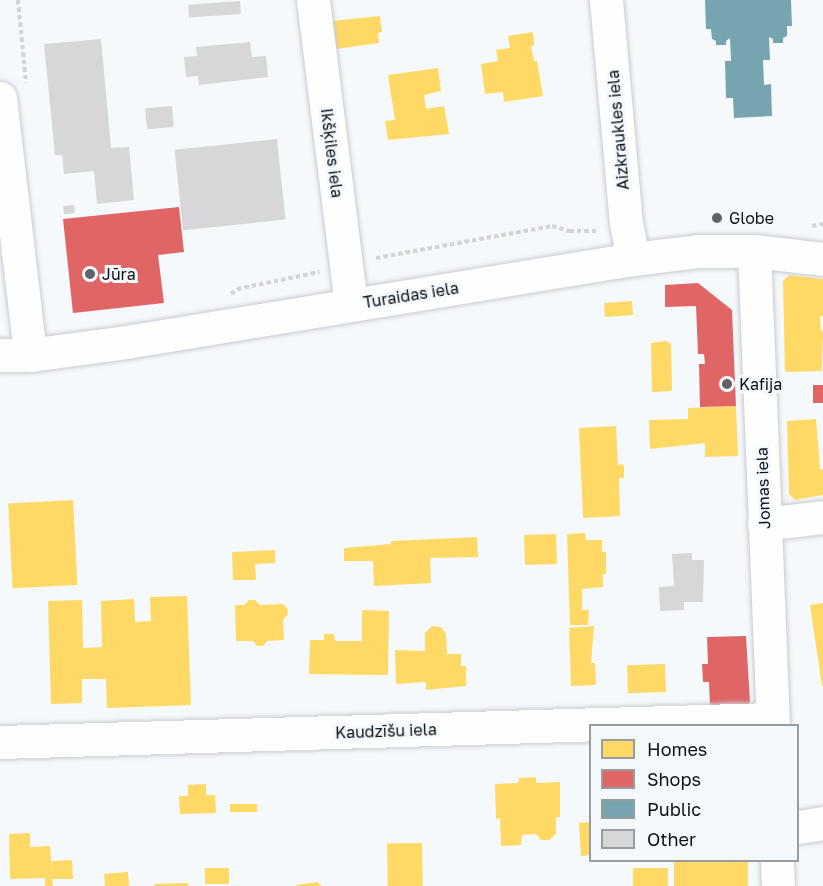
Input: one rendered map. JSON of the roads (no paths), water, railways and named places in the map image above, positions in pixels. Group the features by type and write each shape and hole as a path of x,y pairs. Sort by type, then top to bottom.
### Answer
{"street":[{"name":"Ikšķiles iela","path":"313,0 351,305"},
{"name":"Aizkraukles iela","path":"606,0 631,245"},
{"path":"13,97 15,355"},
{"name":"Turaidas iela","path":"15,355 126,342 351,305 631,245 698,251 754,251 823,259"},
{"name":"Jomas iela","path":"754,251 773,722"},
{"path":"764,524 812,518"},
{"name":"Kaudzīšu iela","path":"600,724 700,721 773,722"},
{"name":"Kaudzīšu iela","path":"0,742 589,724"},
{"path":"777,862 778,886"}],"place":[{"name":"Globe","path":"717,218"},
{"name":"Jūra","path":"90,274"},
{"name":"Kafija","path":"727,384"}]}
